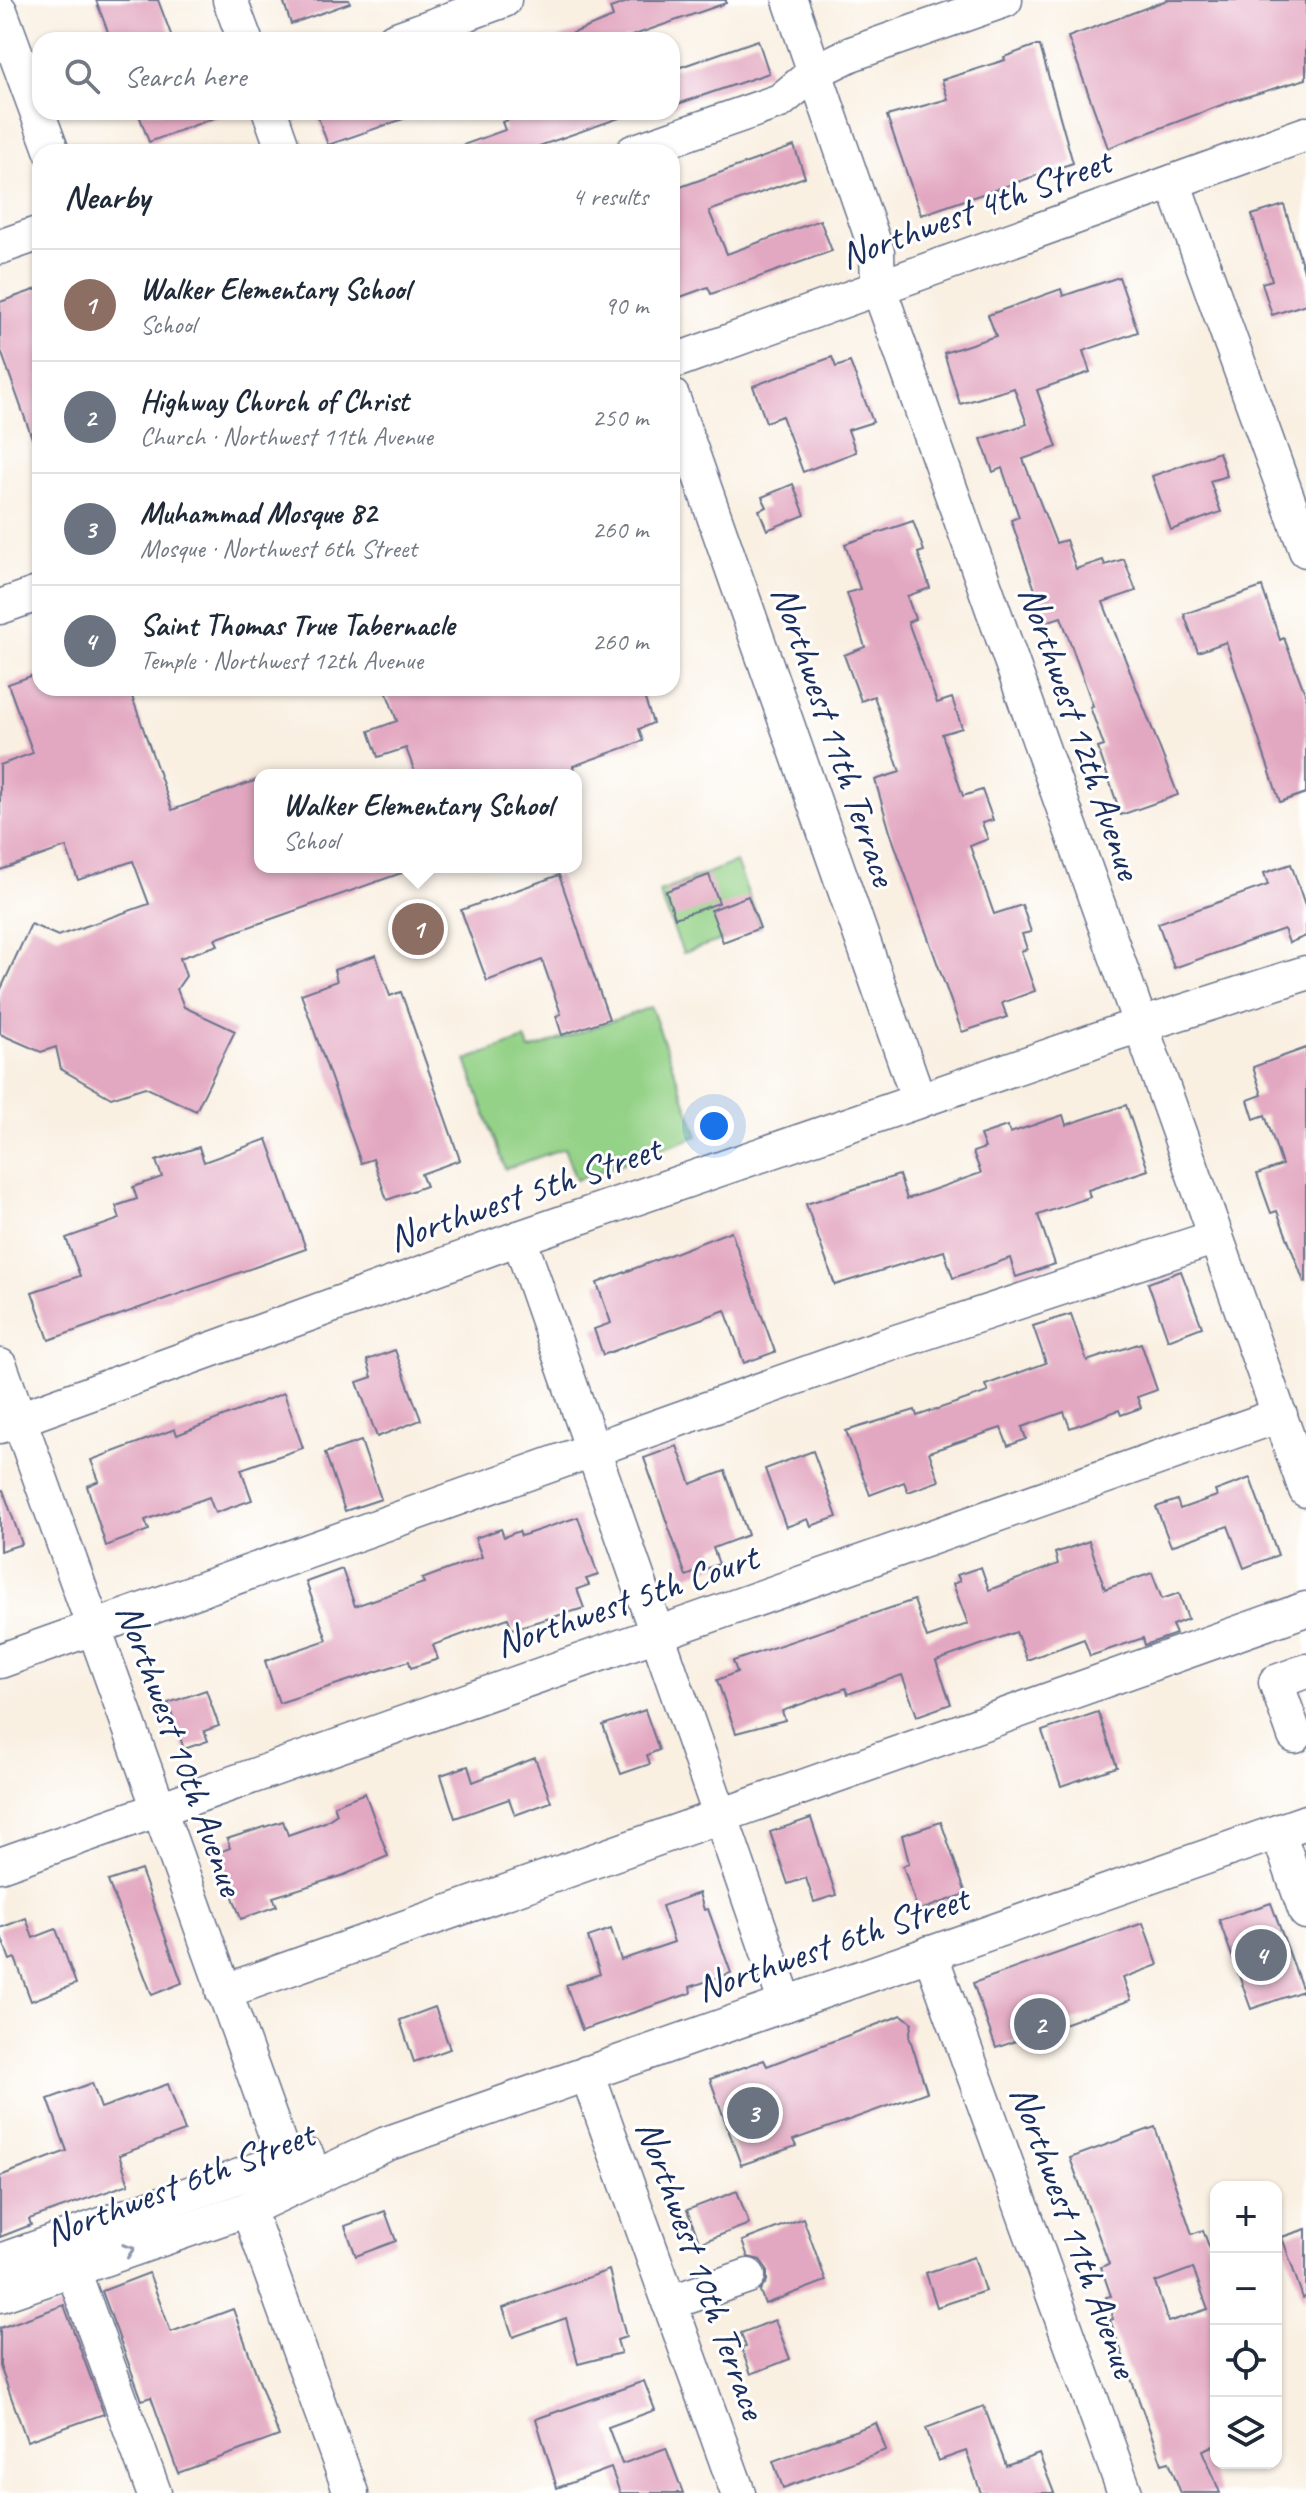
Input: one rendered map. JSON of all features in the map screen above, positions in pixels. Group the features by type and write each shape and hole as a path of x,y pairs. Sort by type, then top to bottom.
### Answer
{"street":[{"path":"230,0 242,32"},
{"path":"416,32 504,0"},
{"name":"Northwest 12th Avenue","path":"790,0 877,252 878,286 1306,1490"},
{"path":"656,144 780,101 816,71 851,54 1005,0"},
{"path":"0,11 32,98"},
{"path":"40,120 49,144"},
{"path":"273,120 281,144"},
{"name":"Northwest 4th Street","path":"680,359 1306,134"},
{"path":"1173,182 1306,550"},
{"path":"0,247 32,236"},
{"name":"Northwest 11th Terrace","path":"680,419 919,1101"},
{"path":"0,607 32,596"},
{"name":"Northwest 5th Street","path":"10,1423 519,1238 1140,1026 1306,973"},
{"path":"0,1661 594,1452 881,1347 1216,1237"},
{"path":"519,1238 786,2004"},
{"name":"Northwest 10th Avenue","path":"0,1366 10,1423 93,1628 285,2160"},
{"name":"Northwest 5th Court","path":"0,1865 1280,1415"},
{"path":"223,1992 1306,1609"},
{"path":"1295,1736 1276,1682 1306,1671"},
{"path":"1292,1827 1306,1912"},
{"name":"Northwest 6th Street","path":"0,2295 248,2209 386,2144 1292,1827"},
{"name":"Northwest 11th Avenue","path":"930,1953 1125,2493"},
{"name":"Northwest 10th Terrace","path":"587,2073 738,2493"},
{"name":"Northwest 6th Street","path":"0,2261 285,2160 386,2144"},
{"path":"248,2209 351,2493"},
{"path":"73,2270 154,2493"},
{"path":"669,2303 748,2276"}],"green space":[{"path":"736,862 761,927 683,953 659,892"},
{"path":"651,1007 698,1136 576,1180 564,1148 505,1169 466,1060 525,1039 530,1050"}],"building":[{"path":"96,0 158,0 170,32 108,32"},
{"path":"283,0 349,0 350,3 291,24"},
{"path":"633,0 726,0 726,3 643,32 576,32 613,17 610,8"},
{"path":"1167,0 1306,0 1306,79 1232,101 1108,148 1068,37"},
{"path":"758,40 769,73 680,103 680,67"},
{"path":"1040,46 1073,163 921,215 887,116 948,99 942,80 1005,60 1004,57"},
{"path":"141,120 209,120 149,142"},
{"path":"319,120 400,120 331,144 328,144"},
{"path":"614,120 545,144 466,144 505,130 502,122"},
{"path":"794,146 805,177 709,211 727,254 820,220 832,251 711,294 708,287 680,297 680,187"},
{"path":"1284,205 1306,278 1306,304 1272,315 1262,283 1272,280 1252,215"},
{"path":"1119,277 1138,332 1083,351 1090,372 1037,390 1057,447 1023,459 1056,543 1066,540 1076,569 1103,560 1105,565 1124,559 1136,591 1103,602 1178,795 1121,815 1098,748 1104,746 1090,707 1093,706 1061,617 1046,622 1011,520 1019,517 1002,468 993,472 981,439 1027,424 1014,388 960,404 944,353 996,336 988,315 1061,289 1063,296"},
{"path":"32,291 32,438 0,348 0,302"},
{"path":"832,357 836,367 850,362 873,422 848,430 856,452 803,472 782,416 766,422 753,386"},
{"path":"1219,452 1227,476 1210,481 1221,512 1171,530 1152,476"},
{"path":"793,484 805,515 767,530 759,510 767,507 762,497"},
{"path":"913,521 924,551 918,553 930,588 907,596 915,619 908,622 937,703 952,698 962,728 942,734 963,796 982,790 993,820 982,823 988,839 970,846 994,914 1022,905 1031,932 1022,934 1027,949 1021,951 1035,991 1002,1003 1007,1017 962,1032 890,832 875,780 900,772 874,696 861,701 844,655 865,647 847,593 860,589 845,544"},
{"path":"1262,587 1280,640 1284,638 1306,696 1306,793 1280,802 1226,642 1198,652 1184,614"},
{"path":"32,676 32,696 132,696 172,810 254,781 254,873 402,873 215,939 218,945 180,958 186,976 177,989 184,1007 235,1031 196,1111 145,1087 111,1098 61,1069 56,1047 41,1052 0,1034 0,991 31,924 58,936 149,904 133,861 78,880 66,847 0,870 0,765 33,753 8,684"},
{"path":"388,696 644,696 653,723 639,729 643,741 573,766 574,769 414,769 406,748 378,757 369,731 397,721"},
{"path":"1291,864 1306,908 1306,936 1289,943 1284,929 1174,968 1158,923 1268,885 1264,873"},
{"path":"559,875 609,1019 562,1035 556,1016 561,1014 542,960 487,981 461,910"},
{"path":"709,875 719,903 675,918 666,891"},
{"path":"748,896 760,928 723,942 711,910"},
{"path":"376,955 390,996 401,992 460,1160 421,1174 426,1186 387,1200 373,1159 361,1163 301,994 337,981 334,970"},
{"path":"1306,1048 1304,1282 1277,1211 1271,1213 1257,1174 1282,1165 1265,1115 1254,1119 1248,1100 1262,1095 1253,1067"},
{"path":"1126,1105 1148,1170 1088,1190 1090,1197 1038,1215 1055,1264 1016,1277 1010,1258 953,1278 944,1251 835,1285 806,1204 899,1175 907,1199 981,1173 973,1152 985,1148 980,1135 1007,1126 1010,1133 1063,1115 1066,1125"},
{"path":"267,1139 306,1249 49,1340 32,1292 80,1276 66,1238 120,1219 116,1206 137,1199 133,1187 162,1177 156,1161 199,1147 204,1162"},
{"path":"731,1231 775,1352 744,1363 725,1310 603,1355 594,1329 611,1323 597,1283"},
{"path":"1181,1271 1202,1327 1168,1340 1148,1283"},
{"path":"1071,1314 1087,1361 1141,1343 1157,1390 1137,1397 1141,1408 1121,1415 1119,1410 1070,1428 1064,1412 1022,1427 1026,1439 1008,1446 1001,1428 929,1452 939,1481 908,1492 904,1482 870,1495 846,1431 915,1410 917,1416 988,1392 985,1385 1046,1363 1033,1326"},
{"path":"395,1350 421,1420 377,1437 357,1382 372,1377 367,1360"},
{"path":"284,1393 303,1448 241,1469 252,1500 215,1513 209,1497 145,1520 149,1530 106,1546 87,1486 99,1481 91,1460 175,1429 177,1435"},
{"path":"361,1441 381,1499 345,1511 325,1453"},
{"path":"677,1446 691,1484 725,1471 748,1535 713,1548 719,1564 686,1576 644,1458"},
{"path":"813,1451 837,1517 811,1526 808,1519 786,1527 765,1469"},
{"path":"1250,1478 1278,1555 1244,1568 1228,1526 1171,1546 1156,1507 1177,1500 1180,1509 1217,1496 1215,1491"},
{"path":"3,1490 22,1544 0,1551 0,1491"},
{"path":"578,1517 598,1575 586,1579 589,1585 577,1589 584,1608 512,1629 508,1618 433,1645 438,1659 411,1668 409,1661 279,1703 265,1661 327,1640 306,1582 342,1569 355,1606 424,1583 422,1579 482,1557 475,1538 501,1529 504,1537 519,1531 521,1536"},
{"path":"1089,1541 1105,1589 1152,1573 1162,1599 1179,1593 1188,1619 1172,1625 1176,1634 1145,1645 1143,1638 1090,1656 1084,1639 1027,1660 1016,1632 936,1661 951,1704 917,1716 902,1675 848,1694 846,1688 782,1711 785,1720 736,1733 717,1680 737,1672 733,1661 914,1600 927,1638 968,1624 953,1584 960,1581 957,1575 981,1567 989,1590 1058,1564 1055,1553"},
{"path":"206,1690 219,1726 204,1731 208,1741 184,1749 168,1703"},
{"path":"645,1710 659,1750 647,1755 650,1764 621,1774 603,1725"},
{"path":"1098,1712 1117,1767 1061,1786 1042,1731"},
{"path":"535,1758 551,1802 515,1815 509,1799 455,1818 441,1775 468,1766 473,1782"},
{"path":"365,1793 388,1856 344,1875 273,1897 277,1906 241,1919 217,1853 230,1848 227,1839 283,1821 288,1835 325,1822 337,1814 334,1805"},
{"path":"811,1818 836,1895 814,1902 806,1878 788,1884 770,1832"},
{"path":"941,1822 966,1894 918,1911 903,1866 909,1863 902,1835"},
{"path":"141,1870 182,1983 152,1995 108,1881"},
{"path":"699,1893 704,1910 708,1909 731,1973 690,1987 691,1993 582,2030 566,1985 600,1974 588,1937 611,1929 621,1960 674,1942 662,1906"},
{"path":"1271,1903 1303,1991 1251,2009 1219,1920"},
{"path":"26,1918 33,1938 56,1929 76,1984 31,2001 15,1958 10,1960 0,1933 0,1928"},
{"path":"1143,1923 1158,1965 1123,1978 1131,2000 996,2048 973,1983"},
{"path":"435,2007 450,2049 414,2062 400,2020"},
{"path":"902,2015 912,2023 909,2036 927,2092 793,2140 796,2146 741,2165 710,2079 764,2060 767,2066"},
{"path":"92,2083 101,2108 168,2084 185,2131 119,2155 129,2184 29,2219 31,2225 0,2237 0,2176 67,2151 48,2099"},
{"path":"1155,2127 1192,2234 1203,2230 1210,2249 1210,2447 1203,2450 1220,2493 1181,2493 1169,2462 1162,2464 1110,2320 1113,2319 1106,2297 1111,2296 1101,2267 1109,2264 1070,2158","holes":["1193,2268 1208,2309 1168,2322 1155,2282"]},
{"path":"737,2191 749,2224 700,2243 687,2210"},
{"path":"385,2211 396,2241 356,2256 345,2226"},
{"path":"803,2218 826,2281 765,2304 760,2291 767,2281 767,2269 760,2260 748,2257 742,2241"},
{"path":"1306,2229 1306,2297 1303,2298 1282,2237"},
{"path":"974,2257 985,2291 937,2307 926,2273"},
{"path":"609,2270 626,2337 617,2340 621,2353 578,2364 566,2318 513,2337 503,2308"},
{"path":"149,2273 171,2332 233,2309 279,2436 178,2473 151,2397 142,2400 102,2291"},
{"path":"64,2305 104,2414 27,2441 0,2366 0,2328"},
{"path":"775,2320 790,2359 751,2374 741,2348 746,2347 741,2333"},
{"path":"644,2381 655,2410 608,2427 622,2464 666,2448 683,2493 620,2493 611,2468 557,2488 536,2419"},
{"path":"984,2406 1006,2466 1039,2454 1054,2493 981,2493 966,2451 938,2461 926,2428"},
{"path":"876,2423 886,2450 783,2488 773,2461"}],"place":[{"name":"Walker Elementary School","path":"418,929"},
{"name":"Saint Thomas True Tabernacle","path":"1261,1955"},
{"name":"Highway Church of Christ","path":"1040,2024"},
{"name":"Muhammad Mosque 82","path":"753,2113"}]}
